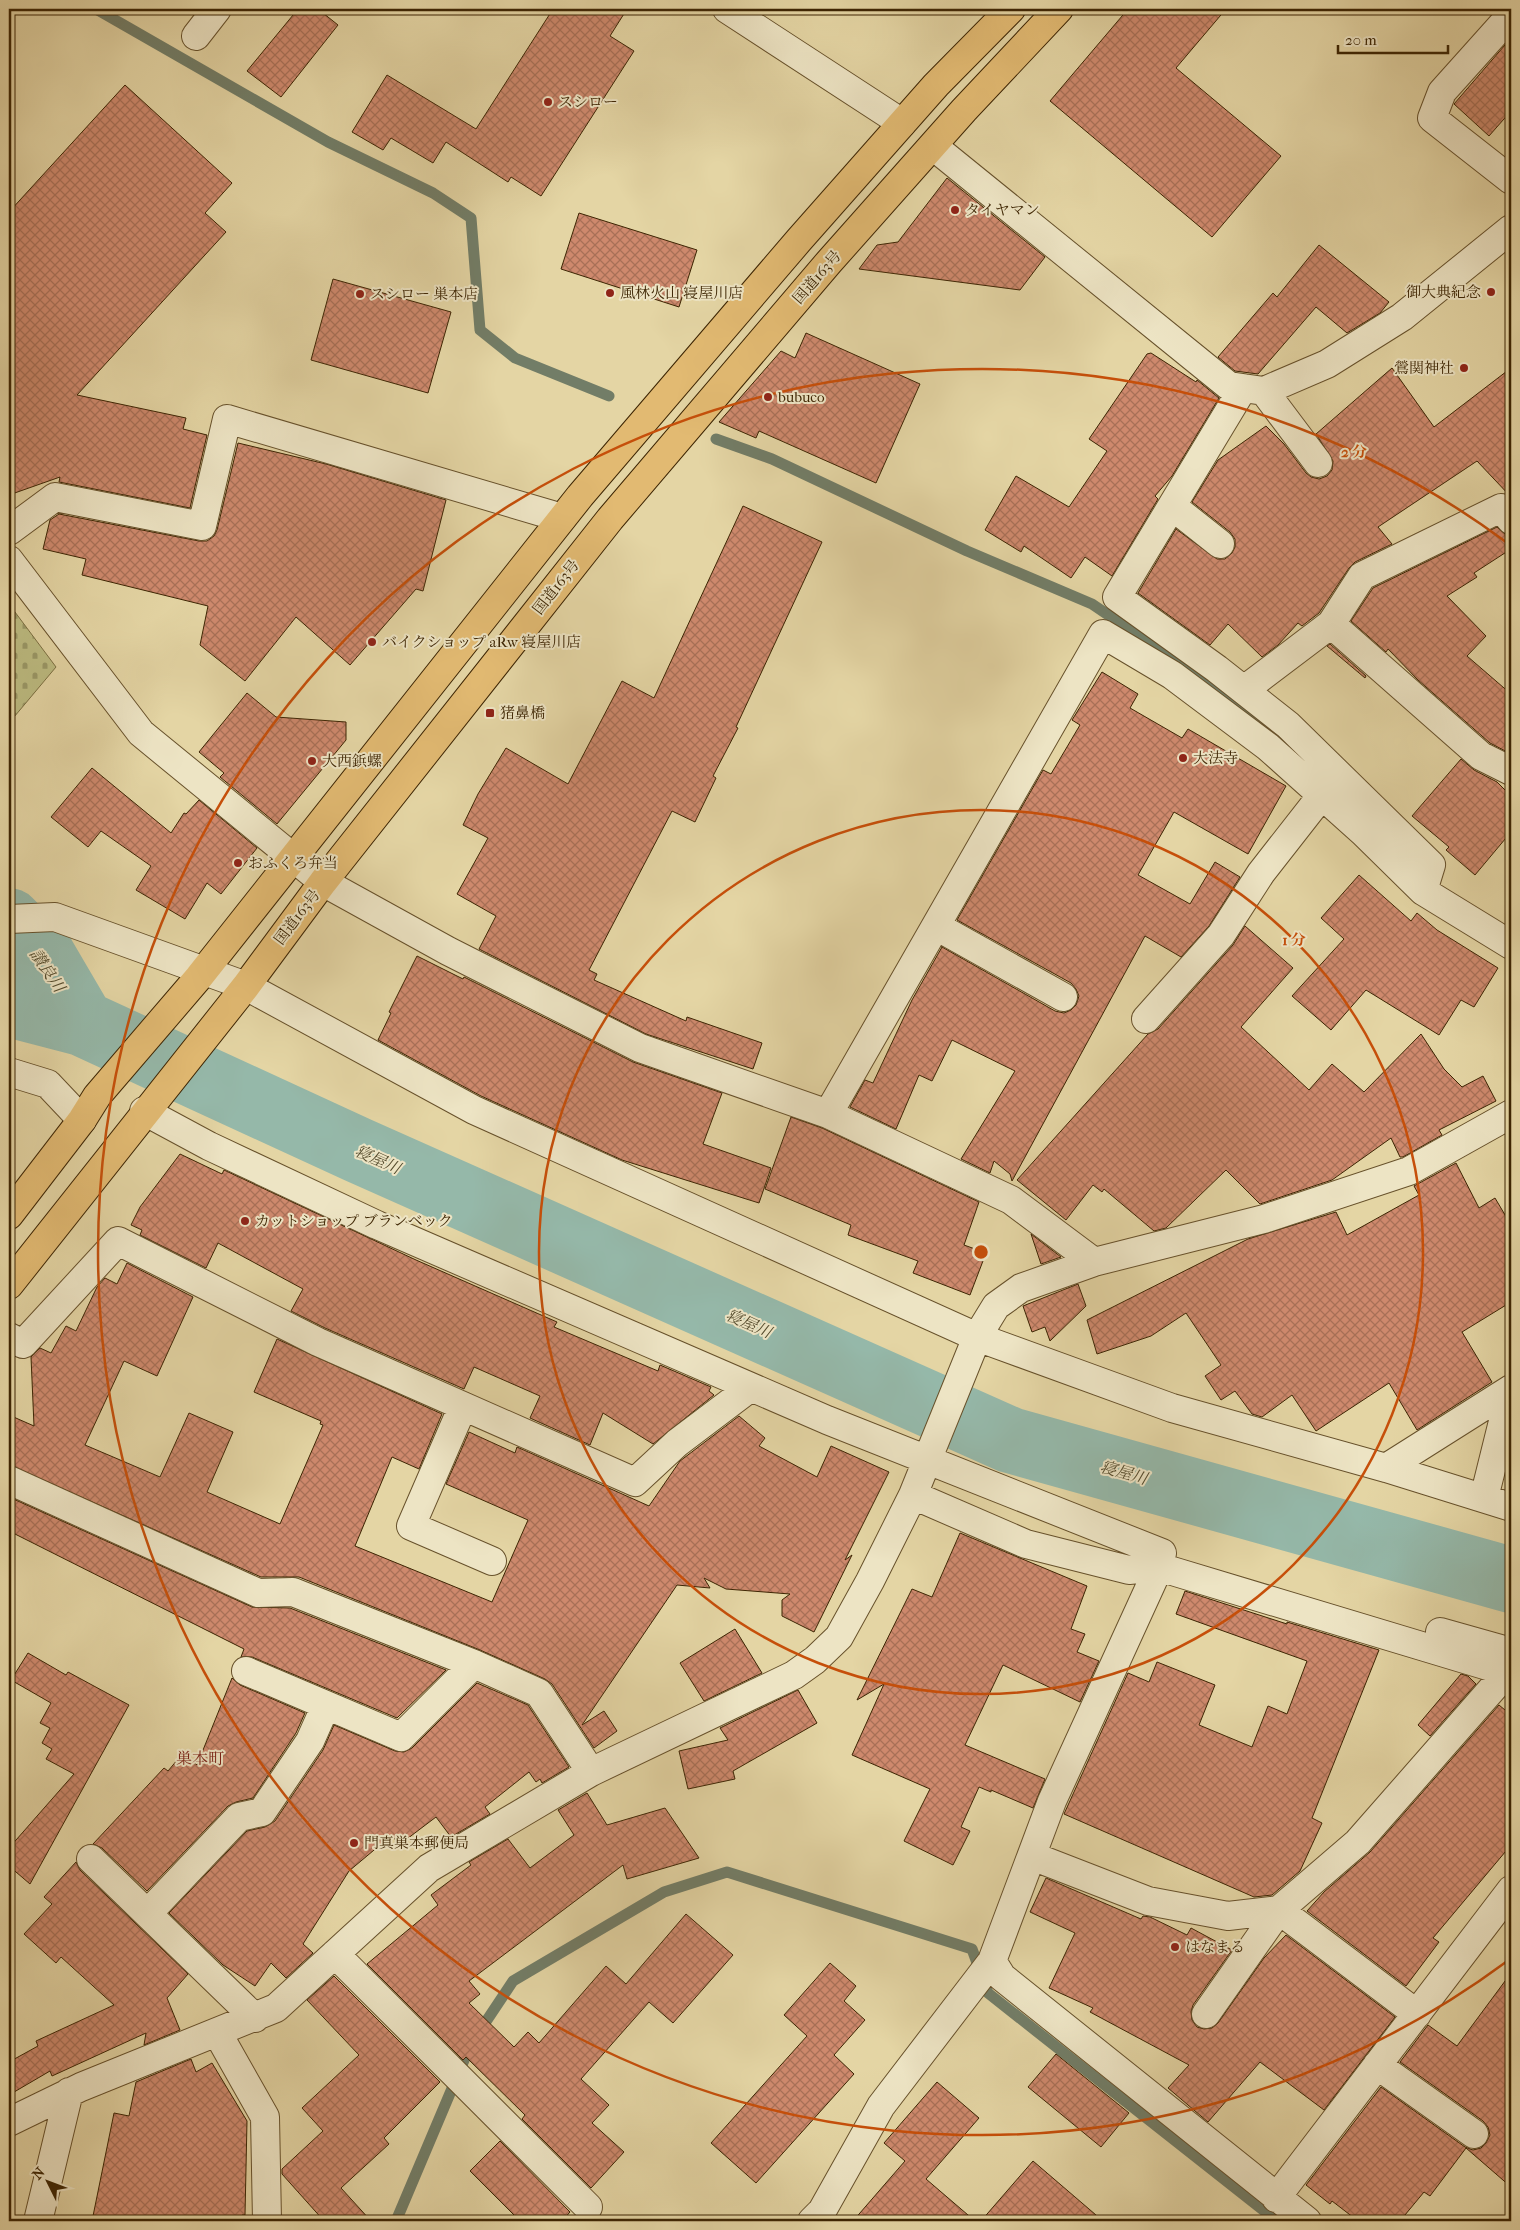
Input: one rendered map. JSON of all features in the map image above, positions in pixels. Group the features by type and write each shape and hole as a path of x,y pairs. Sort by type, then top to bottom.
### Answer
{"highway":[{"path":"9,1215 82,1120 97,1096 201,974 562,518 799,240 902,123 936,85 1011,9"},
{"name":"国道163号","path":"9,1284 144,1111 246,986 323,882 610,519 829,262 1059,9"}],"street":[{"path":"196,36 217,9"},
{"path":"727,9 902,123"},
{"path":"1511,15 1442,92 1432,118 1511,180"},
{"path":"933,146 1229,386 1254,389 1327,364 1402,317 1511,229"},
{"path":"1254,389 1318,463"},
{"path":"1254,389 1172,506 1116,597 1244,690 1288,725 1431,865 1423,891"},
{"path":"9,531 55,497 202,526 227,419 562,518"},
{"path":"1172,506 1220,544"},
{"path":"1244,690 1331,624 1362,576 1500,508 1511,520"},
{"path":"9,560 141,733 323,882 448,952 640,1048 828,1114 1011,1200 1094,1262"},
{"path":"1331,624 1482,756 1511,771"},
{"path":"828,1114 1103,634 1180,680 1268,747 1322,795 1423,891 1511,945"},
{"path":"1146,1018 1221,935 1261,873 1322,795"},
{"path":"9,920 55,917 201,974 246,986 474,1110 977,1337 1172,1408 1386,1468 1511,1507"},
{"path":"936,926 1063,997"},
{"path":"9,1072 48,1084 82,1120"},
{"path":"144,1111 209,1146 377,1225 751,1387 1160,1560 1510,1666 1358,1842 1280,1910 1206,2014"},
{"path":"9,2122 69,2092 276,2008 429,1868 591,1772 794,1675 815,1660 839,1637 913,1495 977,1337 996,1306 1021,1288 1094,1262 1264,1219 1409,1171 1511,1114"},
{"path":"9,1337 23,1344 118,1241 318,1342 635,1482 677,1443 751,1387"},
{"path":"1386,1468 1511,1389"},
{"path":"1484,1498 1511,1389"},
{"path":"463,1406 411,1526 492,1561"},
{"path":"9,1480 258,1594 293,1592 474,1664 539,1693 591,1772"},
{"path":"913,1495 1026,1544 1129,1570 1160,1560"},
{"path":"812,2221 822,2211 881,2106 992,1961 1052,1801 1160,1560"},
{"path":"246,1671 401,1737 474,1664"},
{"path":"148,1913 239,1817 262,1812 310,1741 326,1705"},
{"path":"1032,1856 1148,1901 1228,1916 1280,1910 1417,2014"},
{"path":"91,1859 255,2018"},
{"path":"1276,2198 1511,1890"},
{"path":"335,1954 588,2207"},
{"path":"992,1961 1002,1977 1307,2221"},
{"path":"217,2032 265,2117 267,2221"},
{"path":"1377,2065 1474,2134"},
{"path":"38,2221 69,2092"}],"green space":[{"path":"9,604 56,667 9,723"}],"building":[{"path":"298,9 318,9 338,25 281,97 247,71"},
{"name":"スシロー","path":"553,9 627,9 610,36 634,51 541,196 511,177 508,182 446,142 433,163 391,138 383,150 352,132 387,75 476,129"},
{"path":"1128,9 1226,9 1176,68 1281,156 1212,237 1050,101"},
{"path":"1511,38 1511,111 1489,136 1454,104"},
{"path":"125,85 232,183 205,213 226,232 77,395 186,418 183,429 207,435 190,508 59,482 60,477 9,495 9,212"},
{"name":"タイヤマン","path":"947,178 1045,257 1020,290 859,269 877,245 898,242"},
{"path":"579,213 697,250 679,307 561,269"},
{"path":"1319,245 1389,302 1380,313 1347,333 1316,307 1258,374 1235,371 1218,357 1273,293 1277,297"},
{"path":"333,279 451,312 428,393 311,360"},
{"path":"806,333 920,384 876,483 759,431 756,438 719,422 781,351 795,358"},
{"path":"1151,353 1196,382 1197,380 1219,398 1172,476 1155,496 1158,499 1112,576 1085,557 1071,578 1024,546 1021,552 985,530 1016,476 1069,507 1107,451 1089,439 1147,354"},
{"path":"1392,368 1434,427 1511,368 1511,497 1477,461 1378,527 1392,544 1355,562 1319,613 1302,626 1298,623 1278,645 1262,657 1228,624 1210,645 1138,593 1176,529 1217,559 1225,559 1232,553 1235,547 1235,539 1230,532 1192,502 1218,460 1266,426 1284,444 1306,473 1311,477 1319,479 1327,476 1332,470 1333,461 1316,434"},
{"path":"238,443 326,464 446,500 423,591 416,589 350,665 296,617 245,681 200,645 208,606 82,575 86,559 43,549 50,520 59,514 207,541 214,536 217,530"},
{"path":"743,506 822,542 736,727 738,728 713,776 716,778 695,822 672,811 589,970 597,974 594,980 686,1021 687,1017 762,1043 753,1069 646,1034 479,949 496,916 457,894 488,838 463,825 478,794 506,748 568,784 622,681 654,698"},
{"path":"1497,527 1505,534 1511,535 1511,549 1474,573 1477,577 1447,596 1486,636 1467,656 1511,694 1511,754 1490,743 1418,680 1388,649 1386,652 1351,621 1373,588"},
{"path":"1330,644 1366,676 1365,678 1327,646"},
{"path":"1102,672 1138,694 1130,708 1182,738 1188,729 1286,786 1248,854 1174,812 1138,875 1190,904 1215,862 1240,877 1209,926 1181,957 1145,936 1012,1181 1010,1174 994,1161 990,1173 961,1159 1015,1071 952,1040 932,1081 919,1075 896,1129 850,1107 865,1080 873,1083 912,1000 942,947 1055,1011 1064,1013 1076,1005 1079,996 1071,983 957,920 1043,770 1051,774 1080,725 1072,720"},
{"path":"247,693 276,717 346,722 346,740 277,824 220,777 224,773 199,752"},
{"path":"1461,759 1474,770 1497,782 1511,796 1511,832 1475,875 1446,850 1449,847 1412,816"},
{"path":"92,768 171,833 184,813 186,814 199,800 257,848 221,894 207,883 185,919 136,890 151,866 101,831 88,847 51,817"},
{"path":"1359,875 1411,921 1417,913 1437,930 1498,968 1474,1007 1461,1000 1439,1035 1366,990 1331,1030 1292,996 1344,939 1321,918"},
{"path":"1245,926 1293,968 1241,1027 1309,1090 1332,1064 1364,1092 1421,1034 1444,1069 1462,1087 1483,1076 1496,1101 1439,1130 1442,1135 1403,1157 1400,1157 1391,1138 1332,1180 1260,1204 1226,1170 1166,1228 1154,1231 1104,1189 1102,1192 1093,1185 1066,1220 1017,1180 1148,1034 1158,1029 1233,945"},
{"path":"417,956 463,979 464,977 633,1062 722,1093 703,1144 771,1168 759,1203 622,1160 481,1096 378,1040 391,1013 389,1012"},
{"path":"791,1117 822,1128 979,1202 964,1245 986,1253 970,1295 913,1273 918,1261 848,1235 851,1225 765,1189"},
{"path":"180,1154 222,1174 224,1170 416,1260 557,1322 554,1327 658,1371 660,1365 711,1387 709,1391 714,1395 653,1444 603,1413 590,1445 530,1418 540,1396 474,1367 464,1389 325,1328 291,1311 303,1289 218,1243 206,1268 140,1235 142,1230 131,1225 140,1207"},
{"path":"1456,1163 1479,1208 1495,1198 1511,1225 1511,1302 1462,1332 1492,1382 1417,1430 1389,1383 1316,1431 1292,1395 1262,1417 1252,1414 1235,1391 1221,1400 1205,1376 1221,1365 1186,1313 1151,1336 1097,1354 1087,1320 1248,1239 1336,1212 1347,1235 1419,1195 1414,1186"},
{"path":"1031,1234 1061,1257 1041,1264"},
{"path":"127,1263 193,1297 157,1376 124,1361 85,1445 160,1477 189,1413 233,1432 207,1492 280,1524 323,1425 320,1424 321,1421 254,1392 277,1339 442,1414 419,1469 392,1457 355,1546 492,1602 528,1520 446,1484 469,1432 515,1453 517,1447 649,1506 680,1461 739,1416 765,1438 759,1446 817,1477 831,1446 889,1472 845,1560 852,1555 814,1632 782,1616 782,1600 790,1594 726,1589 704,1578 710,1588 677,1585 582,1725 604,1711 617,1731 594,1748 552,1684 545,1679 480,1650 299,1577 261,1577 9,1465 9,1415 34,1426 31,1357 40,1348 51,1353 66,1326 76,1331 97,1287 105,1278 117,1284"},
{"path":"1078,1284 1086,1306 1050,1341 1045,1327 1032,1332 1023,1306"},
{"path":"9,1497 252,1607 290,1608 446,1670 397,1718 252,1657 241,1657 244,1649 9,1531"},
{"path":"960,1533 1087,1586 1071,1629 1085,1634 1077,1652 1099,1661 1080,1702 1003,1665 965,1745 1045,1779 1033,1808 991,1790 991,1792 979,1787 961,1827 970,1831 953,1865 904,1841 930,1789 852,1755 884,1684 857,1700 912,1589 932,1597"},
{"path":"1185,1591 1287,1624 1287,1622 1379,1650 1312,1818 1322,1823 1300,1871 1272,1895 1254,1897 1064,1814 1128,1673 1149,1682 1157,1662 1215,1685 1199,1725 1252,1747 1268,1706 1287,1714 1307,1661 1176,1614"},
{"path":"735,1629 762,1673 704,1701 680,1663"},
{"path":"28,1653 66,1675 68,1672 129,1705 30,1884 9,1866 9,1848 74,1774 46,1759 52,1749 42,1743 50,1728 40,1723 51,1703 11,1680"},
{"path":"1461,1674 1468,1676 1476,1684 1430,1736 1418,1725"},
{"path":"232,1678 240,1685 305,1713 296,1733 253,1798 228,1806 147,1891 102,1848 93,1844 164,1768 168,1771 183,1753 197,1765"},
{"path":"477,1683 528,1705 569,1767 542,1783 540,1779 536,1782 529,1772 485,1807 490,1814 451,1837 436,1817 399,1845 392,1835 349,1871 303,1944 313,1953 286,1978 271,1963 255,1986 223,1965 169,1913 247,1831 265,1827 275,1821 323,1750 334,1725 395,1751 404,1752 412,1748"},
{"path":"798,1690 817,1723 733,1771 735,1779 688,1789 679,1751 728,1740 720,1728"},
{"path":"1499,1705 1511,1715 1511,1845 1433,1938 1439,1942 1406,1986 1307,1911 1324,1892 1370,1852"},
{"path":"587,1793 607,1825 665,1808 699,1858 627,1879 623,1865 469,1981 480,1994 469,2003 514,2047 528,2032 539,2043 606,1966 626,1984 686,1914 733,1955 673,2023 649,2002 581,2079 609,2105 592,2123 624,2152 591,2188 522,2119 525,2115 466,2057 463,2060 367,1964 438,1905 431,1895 471,1865 469,1862 508,1839 530,1868 574,1835 558,1810"},
{"path":"76,1862 80,1870 188,1974 167,1998 180,2030 144,2045 146,2033 52,2076 50,2071 9,2095 9,2062 38,2046 36,2041 114,2005 61,1957 56,1963 24,1934 52,1904 44,1897"},
{"path":"1046,1878 1141,1919 1143,1916 1150,1917 1187,1935 1191,1928 1232,1950 1193,2005 1191,2012 1192,2020 1197,2027 1204,2029 1212,2028 1218,2023 1264,1958 1286,1935 1395,2017 1324,2110 1260,2062 1208,2122 1168,2088 1189,2065 1090,2012 1093,2008 1049,1988 1075,1933 1030,1912"},
{"path":"830,1963 856,1986 844,2001 865,2020 834,2055 854,2074 756,2183 711,2143 807,2036 784,2015"},
{"path":"1511,1973 1511,2187 1466,2148 1430,2196 1424,2192 1400,2221 1358,2221 1332,2201 1330,2204 1306,2185 1381,2087 1465,2147 1473,2150 1481,2148 1486,2143 1490,2135 1488,2127 1483,2121 1400,2062 1428,2025 1457,2046"},
{"path":"334,1976 440,2082 384,2138 389,2144 341,2188 371,2221 324,2221 282,2174 282,2169 323,2131 302,2108 359,2055 307,2000"},
{"path":"1056,2054 1129,2113 1101,2147 1028,2087"},
{"path":"191,2059 196,2072 212,2063 247,2121 245,2215 242,2215 242,2221 92,2221 114,2113 129,2116 136,2082"},
{"path":"937,2082 979,2118 926,2179 975,2221 853,2221 905,2161 884,2143"},
{"path":"500,2141 570,2212 562,2221 520,2221 470,2171"},
{"path":"1033,2161 1103,2221 981,2221"}],"waterway":[{"path":"96,9 328,142 433,193 471,218 480,330 515,358 609,396"},
{"path":"716,439 772,459 967,551 1092,604 1235,701 1274,736"},
{"name":"讃良川","path":"9,921 41,953 82,1023"},
{"name":"寝屋川","path":"9,1004 82,1023 358,1150 1010,1440 1511,1580"},
{"path":"479,2032 513,1981 664,1892 727,1872 972,1949 988,1993 1277,2221"},
{"path":"396,2221 470,2046"}],"place":[{"name":"スシロー","path":"548,102"},
{"name":"タイヤマン","path":"955,210"},
{"name":"御大典紀念","path":"1491,292"},
{"name":"風林火山 寝屋川店","path":"610,293"},
{"name":"スシロー 巣本店","path":"360,294"},
{"name":"鶯関神社","path":"1464,368"},
{"name":"bubuco","path":"768,397"},
{"name":"バイクショップ aRw 寝屋川店","path":"372,642"},
{"name":"猪鼻橋","path":"490,713"},
{"name":"大法寺","path":"1183,758"},
{"name":"大西鋲螺","path":"312,761"},
{"name":"おふくろ弁当","path":"238,863"},
{"name":"カットショップ ブランベック","path":"245,1221"},
{"name":"門真巣本郵便局","path":"354,1843"},
{"name":"はなまる","path":"1175,1947"}],"district":[{"name":"巣本町","path":"200,1758"}]}
